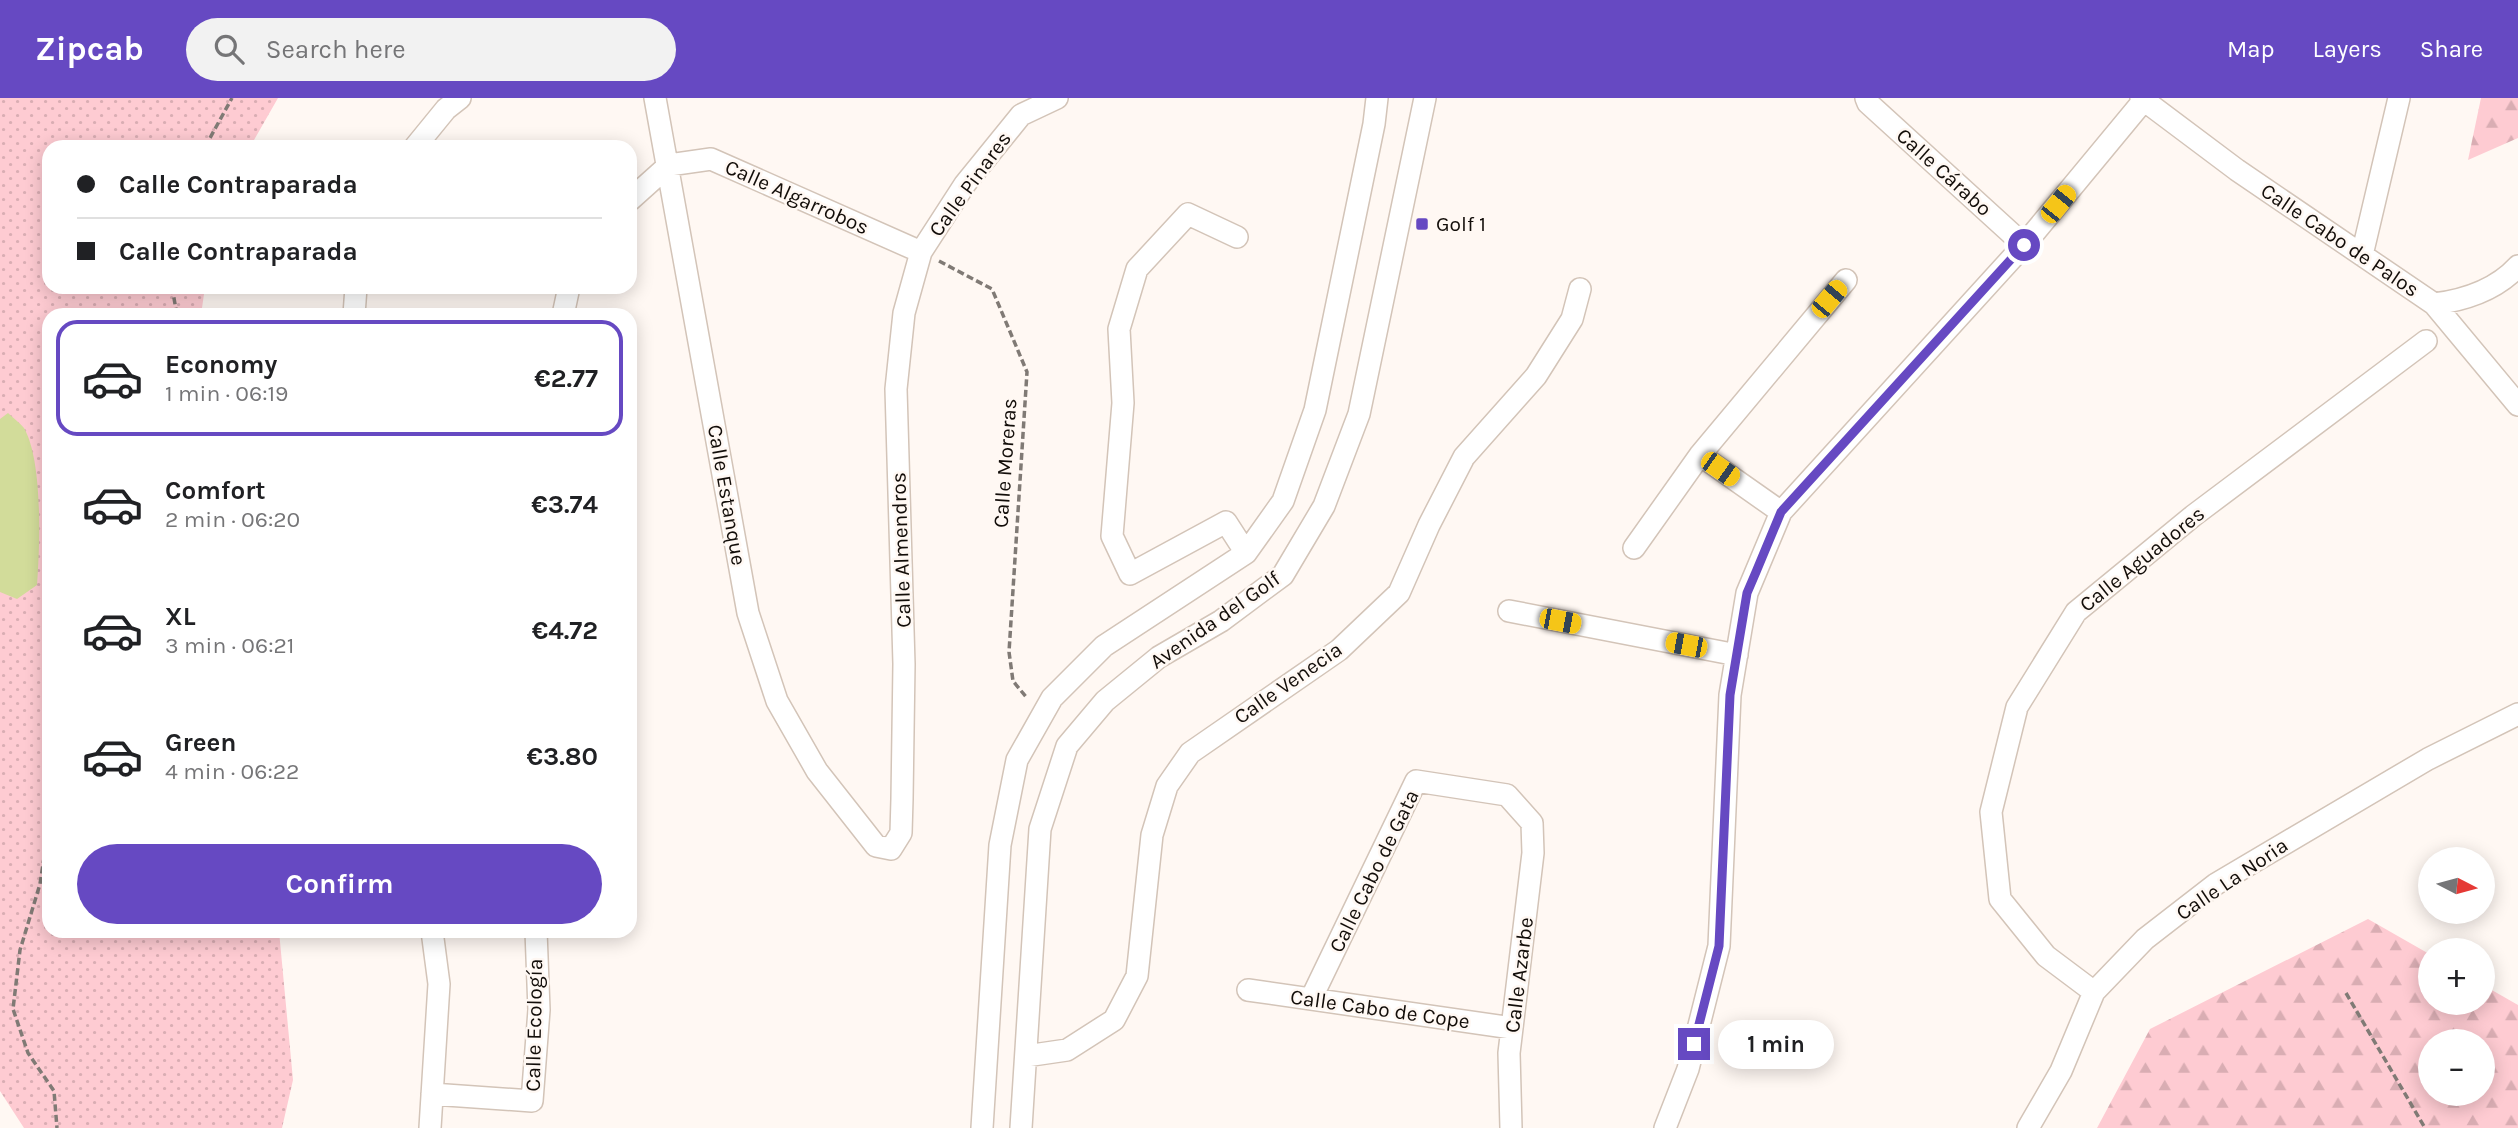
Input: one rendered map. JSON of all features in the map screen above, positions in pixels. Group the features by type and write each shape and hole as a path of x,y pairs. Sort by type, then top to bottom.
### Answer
{"street":[{"path":"421,140 446,109 460,98"},
{"name":"Calle Estanque","path":"655,98 752,626 777,701 817,771 876,846 891,849"},
{"name":"Calle Pinares","path":"921,252 965,184 1021,115 1058,98"},
{"name":"Avenida del Golf","path":"982,1128 1000,845 1017,760 1052,698 1104,646 1246,553 1283,500 1315,410 1374,124 1377,98"},
{"name":"Avenida del Golf","path":"1021,1128 1040,829 1067,746 1105,701 1159,657 1221,621 1283,575 1324,506 1359,414 1425,98"},
{"name":"Calle Cárabo","path":"1867,98 1868,103 2024,245"},
{"path":"2362,255 2399,98"},
{"path":"1665,1128 1688,1069 1719,946 1730,695 1747,593 1781,512 2024,245 2142,99"},
{"name":"Calle Cabo de Palos","path":"2142,99 2237,170 2434,304 2518,405"},
{"name":"Calle Algarrobos","path":"669,165 711,159 921,252"},
{"path":"637,194 669,165"},
{"path":"1237,237 1188,214 1137,270 1119,328 1123,403 1112,536 1130,574 1226,522 1246,553"},
{"name":"Calle Almendros","path":"891,849 901,833 904,664 896,389 904,313 921,252"},
{"path":"2434,304 2466,300 2516,272"},
{"path":"1634,548 1700,455 1846,280"},
{"name":"Calle Venecia","path":"1026,1056 1067,1050 1114,1020 1137,976 1152,835 1167,786 1190,753 1339,650 1399,593 1429,525 1464,457 1535,376 1572,319 1580,289"},
{"name":"Calle Aguadores","path":"2094,992 2046,956 2000,899 1991,812 2017,707 2076,612 2193,516 2426,341"},
{"path":"1700,455 1781,512"},
{"path":"1509,611 1737,655"},
{"name":"Calle La Noria","path":"2028,1128 2061,1071 2094,992 2146,939 2216,884 2428,759 2518,714"},
{"name":"Calle Cabo de Gata","path":"1311,999 1416,781 1507,795 1532,823"},
{"name":"Calle Azarbe","path":"1511,1128 1509,1053 1533,853 1532,823"},
{"path":"430,1128 439,984 433,938"},
{"name":"Calle Ecología","path":"432,1094 532,1101 538,1010 536,938"},
{"name":"Calle Cabo de Cope","path":"1248,990 1512,1028"}],"path":[{"path":"209,140 232,98"},
{"name":"Calle Moreras","path":"921,252 992,289 1027,372 1009,652 1013,681 1041,715"},
{"path":"42,871 20,950 13,1009 28,1053 54,1091 57,1128"},
{"path":"2346,993 2425,1128"}],"green space":[{"path":"0,98 278,98 254,140 42,140 42,294 204,294 202,308 42,308 42,938 280,938 293,1080 282,1128 24,1128 0,1091"},
{"path":"2481,98 2518,98 2518,138 2468,160"},
{"path":"2368,919 2418,948 2418,1015 2495,1015 2495,992 2518,1005 2518,1128 2097,1128 2150,1029"}],"shaded area":[{"path":"8,413 24,428 30,443 39,504 37,585 17,599 0,592 0,419"}],"place":[{"name":"Golf 1","path":"1422,224"}],"route":[{"path":"1694,1044 1719,946 1727,818 1730,695 1747,593 1781,512 2024,245"}]}
